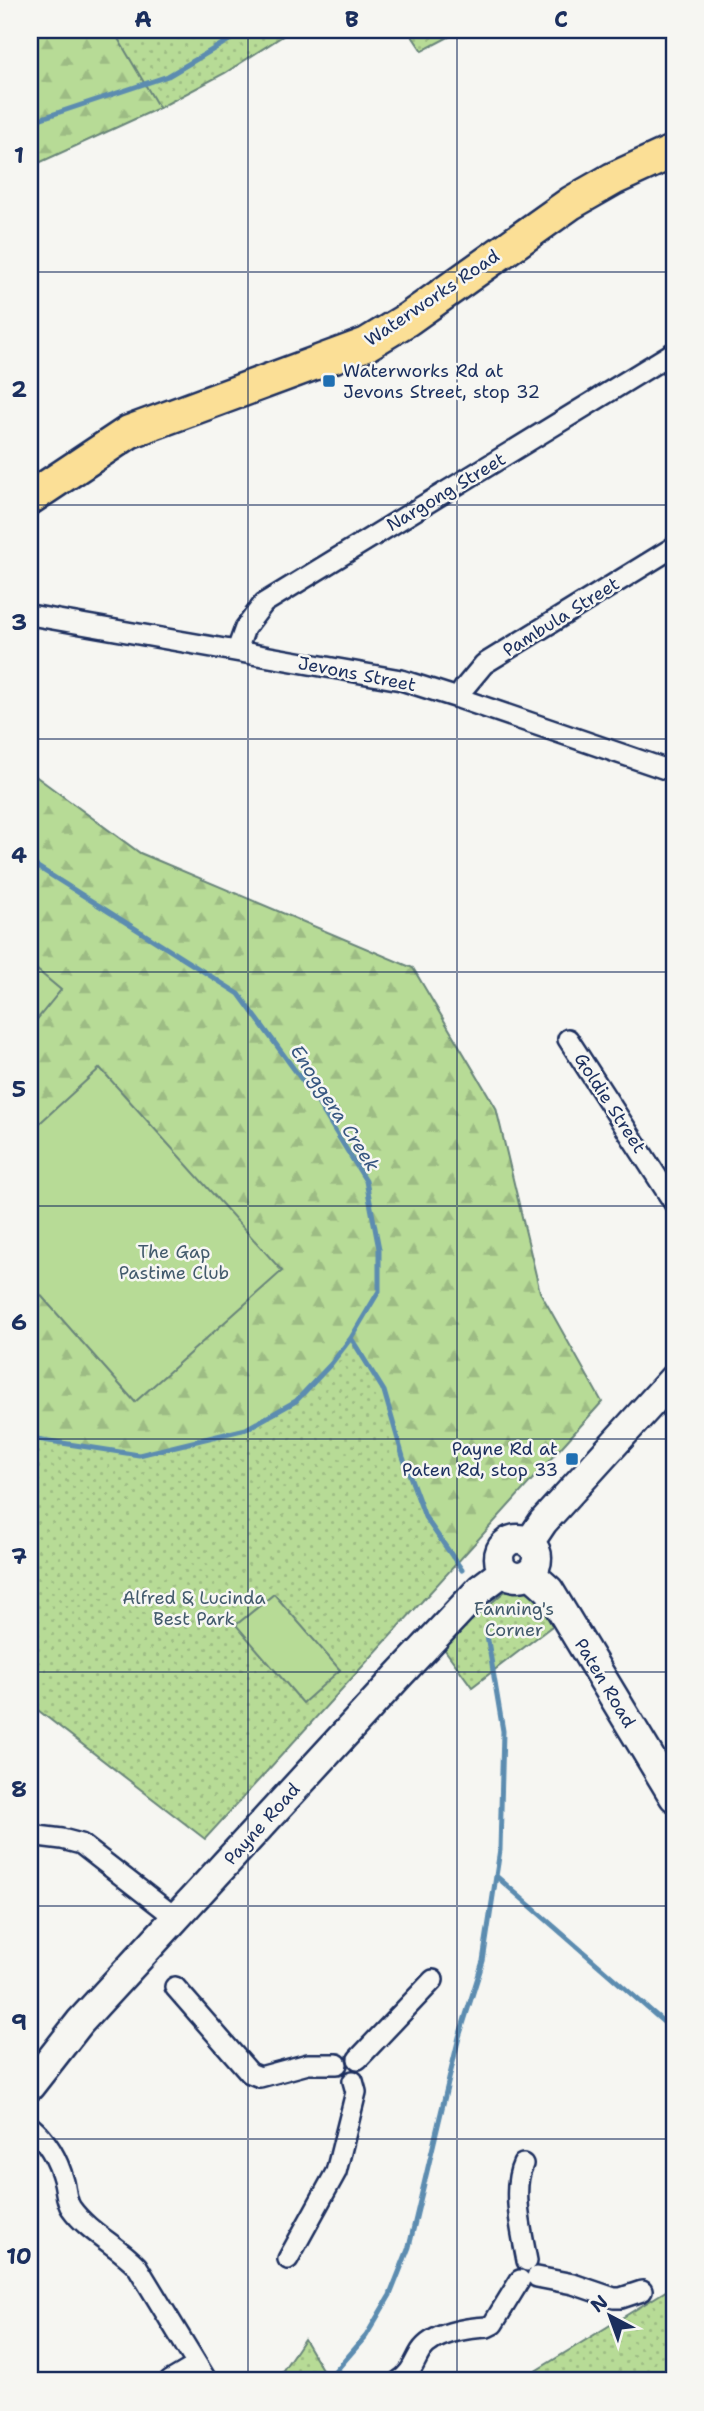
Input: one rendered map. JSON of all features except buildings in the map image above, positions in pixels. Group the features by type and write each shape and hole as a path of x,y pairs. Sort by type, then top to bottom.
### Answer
{"main road":[{"name":"Waterworks Road","path":"30,498 111,443 139,428 367,344 408,319 571,203 613,179 674,151"},
{"path":"517,1572 537,1557 528,1543 543,1522 674,1378"},
{"name":"Paten Road","path":"517,1572 549,1590 674,1797"},
{"name":"Payne Road","path":"34,2071 480,1589 517,1572"}],"street":[{"name":"Nargong Street","path":"237,650 245,628 264,603 674,352"},
{"name":"Pambula Street","path":"458,698 484,664 674,547"},
{"name":"Jevons Street","path":"30,615 401,680 674,772"},
{"name":"Goldie Street","path":"568,1039 674,1203"},
{"path":"30,1835 81,1844 176,1918"},
{"path":"358,2059 433,1980"},
{"path":"175,1987 250,2073 260,2077 308,2064 337,2064"},
{"path":"353,2081 341,2079 337,2073 337,2064 346,2056 358,2059"},
{"path":"353,2081 362,2071 358,2059"},
{"path":"288,2259 336,2172 356,2092 353,2081"},
{"path":"30,2126 46,2143 58,2163 69,2205 80,2218 137,2266 202,2373 170,2381"},
{"path":"399,2381 413,2369 424,2348 442,2336 487,2328 493,2324 528,2273 519,2212 519,2172 523,2164"},
{"path":"528,2273 614,2298 642,2291"}],"green space":[{"path":"30,30 292,30 225,73 159,108"},
{"path":"30,30 113,30 159,108 30,167"},
{"path":"408,30 462,30 422,51"},
{"name":"The Gap Pastime Club","path":"30,772 140,853 413,968 496,1108 540,1292 602,1402 457,1563 425,1517 403,1457 384,1391 351,1338 296,1401 246,1429 139,1455 30,1438"},
{"path":"30,964 61,990 30,1028"},
{"name":"The Gap Pastime Club","path":"100,1068 282,1271 135,1402 30,1283 30,1132"},
{"name":"Alfred & Lucinda Best Park","path":"351,1338 384,1391 403,1457 425,1517 457,1563 205,1839 30,1704 30,1438 139,1455 331,1364"},
{"name":"Fanning's Corner","path":"533,1585 556,1623 472,1687 442,1646 504,1592"},
{"path":"274,1594 340,1670 303,1703 236,1625"},
{"path":"674,2286 674,2381 519,2381"},
{"path":"304,2339 329,2381 268,2381 281,2373"}],"waterway":[{"name":"Enoggera Creek","path":"30,122 168,76 246,30"},
{"name":"Enoggera Creek","path":"30,862 239,994 313,1095 366,1181 379,1249 379,1291 351,1338 296,1401 246,1429 139,1455 30,1438"},
{"path":"351,1338 384,1391 403,1457 425,1517 462,1570"},
{"path":"327,2381 366,2336 390,2295 409,2247 459,2037 483,1961 500,1850 503,1731 486,1629"},
{"path":"496,1876 674,2031"}],"place":[{"name":"Waterworks Rd at Jevons Street, stop 32","path":"329,381"},
{"name":"Payne Rd at Paten Rd, stop 33","path":"572,1459"}]}
